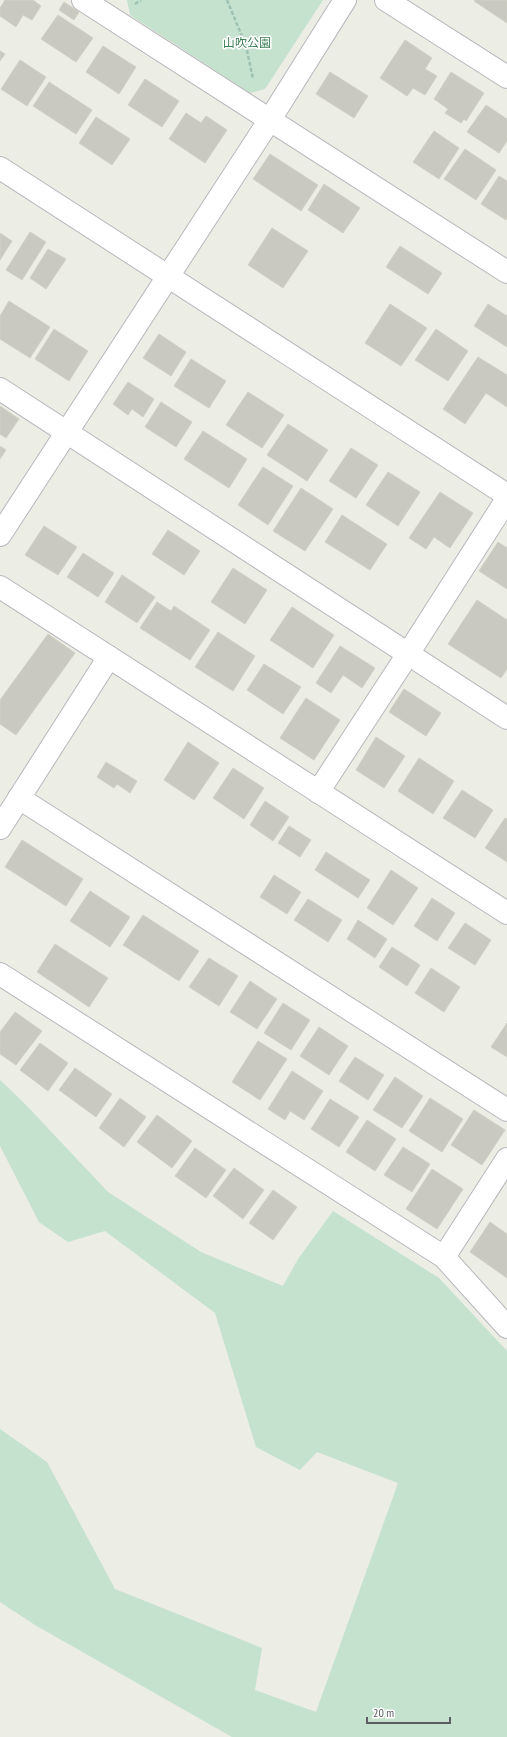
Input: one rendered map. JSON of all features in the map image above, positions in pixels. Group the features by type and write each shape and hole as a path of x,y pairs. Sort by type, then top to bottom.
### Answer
{"street":[{"path":"83,0 108,7 269,120 507,272"},
{"path":"0,535 346,0"},
{"path":"386,0 507,77"},
{"path":"0,168 507,495"},
{"path":"0,389 507,718"},
{"path":"318,792 507,499"},
{"path":"0,587 507,913"},
{"path":"0,828 109,657"},
{"path":"19,798 507,1110"},
{"path":"0,974 444,1257 507,1327"},
{"path":"444,1257 507,1159"}],"path":[{"path":"227,0 246,46 253,80"}],"green space":[{"name":"山吹公園","path":"127,0 323,0 265,89 250,93 130,15"},
{"path":"0,1080 25,1104 108,1192 201,1252 283,1286 298,1259 333,1211 439,1278 507,1351 507,1737 232,1737 35,1625 0,1602 0,1429 47,1462 115,1589 262,1648 255,1690 316,1712 398,1483 317,1452 300,1470 256,1447 215,1313 105,1231 68,1242 39,1222 0,1146"}],"building":[{"path":"5,0 33,0 41,6 32,20 23,15 16,27 0,16 0,8"},
{"path":"507,0 507,23 474,1"},
{"path":"64,2 79,12 74,20 59,10"},
{"path":"58,15 93,38 76,62 41,39"},
{"path":"405,40 432,58 425,69 437,76 425,95 413,88 407,96 380,78"},
{"path":"103,46 136,67 119,94 86,72"},
{"path":"0,51 5,54 0,61"},
{"path":"20,60 46,77 27,106 1,89"},
{"path":"330,72 368,96 354,118 316,94"},
{"path":"451,72 484,93 466,121 464,119 461,123 445,113 448,109 434,99"},
{"path":"145,79 179,101 162,127 128,105"},
{"path":"49,82 92,110 76,134 33,106"},
{"path":"486,105 507,119 507,141 499,153 467,132"},
{"path":"186,113 201,123 206,116 227,130 205,163 169,139"},
{"path":"96,117 130,139 112,165 79,143"},
{"path":"434,131 459,148 439,179 413,162"},
{"path":"465,149 496,170 476,200 444,179"},
{"path":"270,154 318,185 301,211 253,179"},
{"path":"499,176 507,181 506,220 481,204"},
{"path":"324,184 360,208 343,233 308,210"},
{"path":"272,228 308,251 283,288 248,265"},
{"path":"30,232 46,242 22,280 6,270"},
{"path":"0,233 12,241 0,260"},
{"path":"400,246 442,273 428,294 386,267"},
{"path":"48,249 66,259 46,289 30,278"},
{"path":"9,301 50,327 30,358 0,339 0,316"},
{"path":"390,304 427,328 401,366 365,343"},
{"path":"488,304 507,316 507,347 474,326"},
{"path":"54,329 88,351 69,381 35,359"},
{"path":"436,329 468,351 448,381 415,360"},
{"path":"159,334 186,352 171,376 143,358"},
{"path":"478,357 507,375 507,407 486,393 465,424 443,409"},
{"path":"191,359 226,381 209,408 174,386"},
{"path":"128,382 154,399 143,417 132,409 128,415 113,404"},
{"path":"248,392 284,415 262,448 226,425"},
{"path":"161,402 192,422 176,447 145,427"},
{"path":"0,406 19,419 6,438 0,434"},
{"path":"288,424 328,450 307,481 267,455"},
{"path":"203,431 247,459 229,488 184,459"},
{"path":"0,446 6,450 0,459"},
{"path":"351,448 378,465 356,498 329,481"},
{"path":"263,467 293,486 268,525 238,505"},
{"path":"388,472 420,492 398,526 366,505"},
{"path":"301,488 333,509 305,551 273,531"},
{"path":"440,492 473,513 450,548 434,537 426,549 409,538"},
{"path":"342,515 387,544 370,570 325,542"},
{"path":"44,526 77,547 58,575 25,555"},
{"path":"168,530 200,551 184,575 152,554"},
{"path":"498,542 507,548 507,589 479,571"},
{"path":"83,553 114,573 98,597 67,577"},
{"path":"233,568 267,590 245,624 211,602"},
{"path":"122,575 155,597 137,623 105,602"},
{"path":"477,600 507,620 507,669 501,678 448,644"},
{"path":"157,602 171,611 174,606 210,630 190,660 140,628"},
{"path":"292,607 334,635 313,668 270,640"},
{"path":"218,632 255,656 233,691 195,667"},
{"path":"48,634 75,653 16,735 0,724 0,700"},
{"path":"340,646 375,668 362,688 343,675 331,693 316,683"},
{"path":"264,664 301,687 283,714 247,690"},
{"path":"404,689 441,713 426,736 389,712"},
{"path":"306,698 340,720 314,760 280,738"},
{"path":"376,737 405,756 384,788 356,770"},
{"path":"188,742 219,763 194,800 164,780"},
{"path":"419,758 454,781 433,814 398,791"},
{"path":"106,762 137,781 130,793 117,784 114,788 97,777"},
{"path":"233,768 264,788 244,819 213,798"},
{"path":"462,790 493,810 475,838 443,818"},
{"path":"265,801 289,817 273,841 250,825"},
{"path":"505,818 507,819 507,862 485,848"},
{"path":"289,826 311,840 300,857 278,843"},
{"path":"22,840 83,879 66,906 5,867"},
{"path":"326,852 370,880 358,898 315,870"},
{"path":"391,870 418,888 393,925 367,908"},
{"path":"274,875 301,892 287,914 260,897"},
{"path":"90,891 130,917 110,947 70,921"},
{"path":"432,898 455,913 437,941 414,926"},
{"path":"308,899 342,920 328,942 294,920"},
{"path":"143,915 199,951 179,981 123,945"},
{"path":"358,920 387,939 375,958 347,939"},
{"path":"465,923 491,940 475,965 448,948"},
{"path":"55,944 108,978 89,1007 37,972"},
{"path":"392,947 420,965 407,986 379,967"},
{"path":"209,958 238,976 219,1006 189,987"},
{"path":"431,968 460,987 444,1012 415,993"},
{"path":"250,981 277,999 257,1029 230,1012"},
{"path":"283,1003 310,1020 291,1050 264,1033"},
{"path":"15,1012 42,1031 16,1065 0,1054 0,1032"},
{"path":"507,1023 507,1057 491,1047"},
{"path":"319,1027 348,1046 329,1075 300,1056"},
{"path":"258,1041 287,1059 260,1100 232,1082"},
{"path":"40,1043 68,1063 48,1091 20,1070"},
{"path":"355,1057 384,1075 368,1100 339,1081"},
{"path":"75,1068 112,1094 96,1117 59,1090"},
{"path":"292,1071 323,1091 304,1120 290,1111 285,1120 268,1109"},
{"path":"395,1077 423,1096 402,1128 373,1110"},
{"path":"120,1098 146,1117 124,1147 99,1128"},
{"path":"430,1098 463,1119 442,1152 409,1131"},
{"path":"330,1099 359,1117 339,1147 311,1129"},
{"path":"474,1110 505,1130 482,1165 451,1145"},
{"path":"157,1115 192,1141 172,1168 137,1142"},
{"path":"367,1120 396,1139 375,1171 346,1152"},
{"path":"403,1147 430,1164 412,1192 384,1175"},
{"path":"195,1148 226,1170 206,1198 175,1176"},
{"path":"234,1168 264,1190 243,1219 213,1196"},
{"path":"432,1169 463,1189 437,1229 406,1209"},
{"path":"273,1190 297,1207 273,1240 249,1223"},
{"path":"490,1222 507,1234 507,1278 470,1252"}]}
